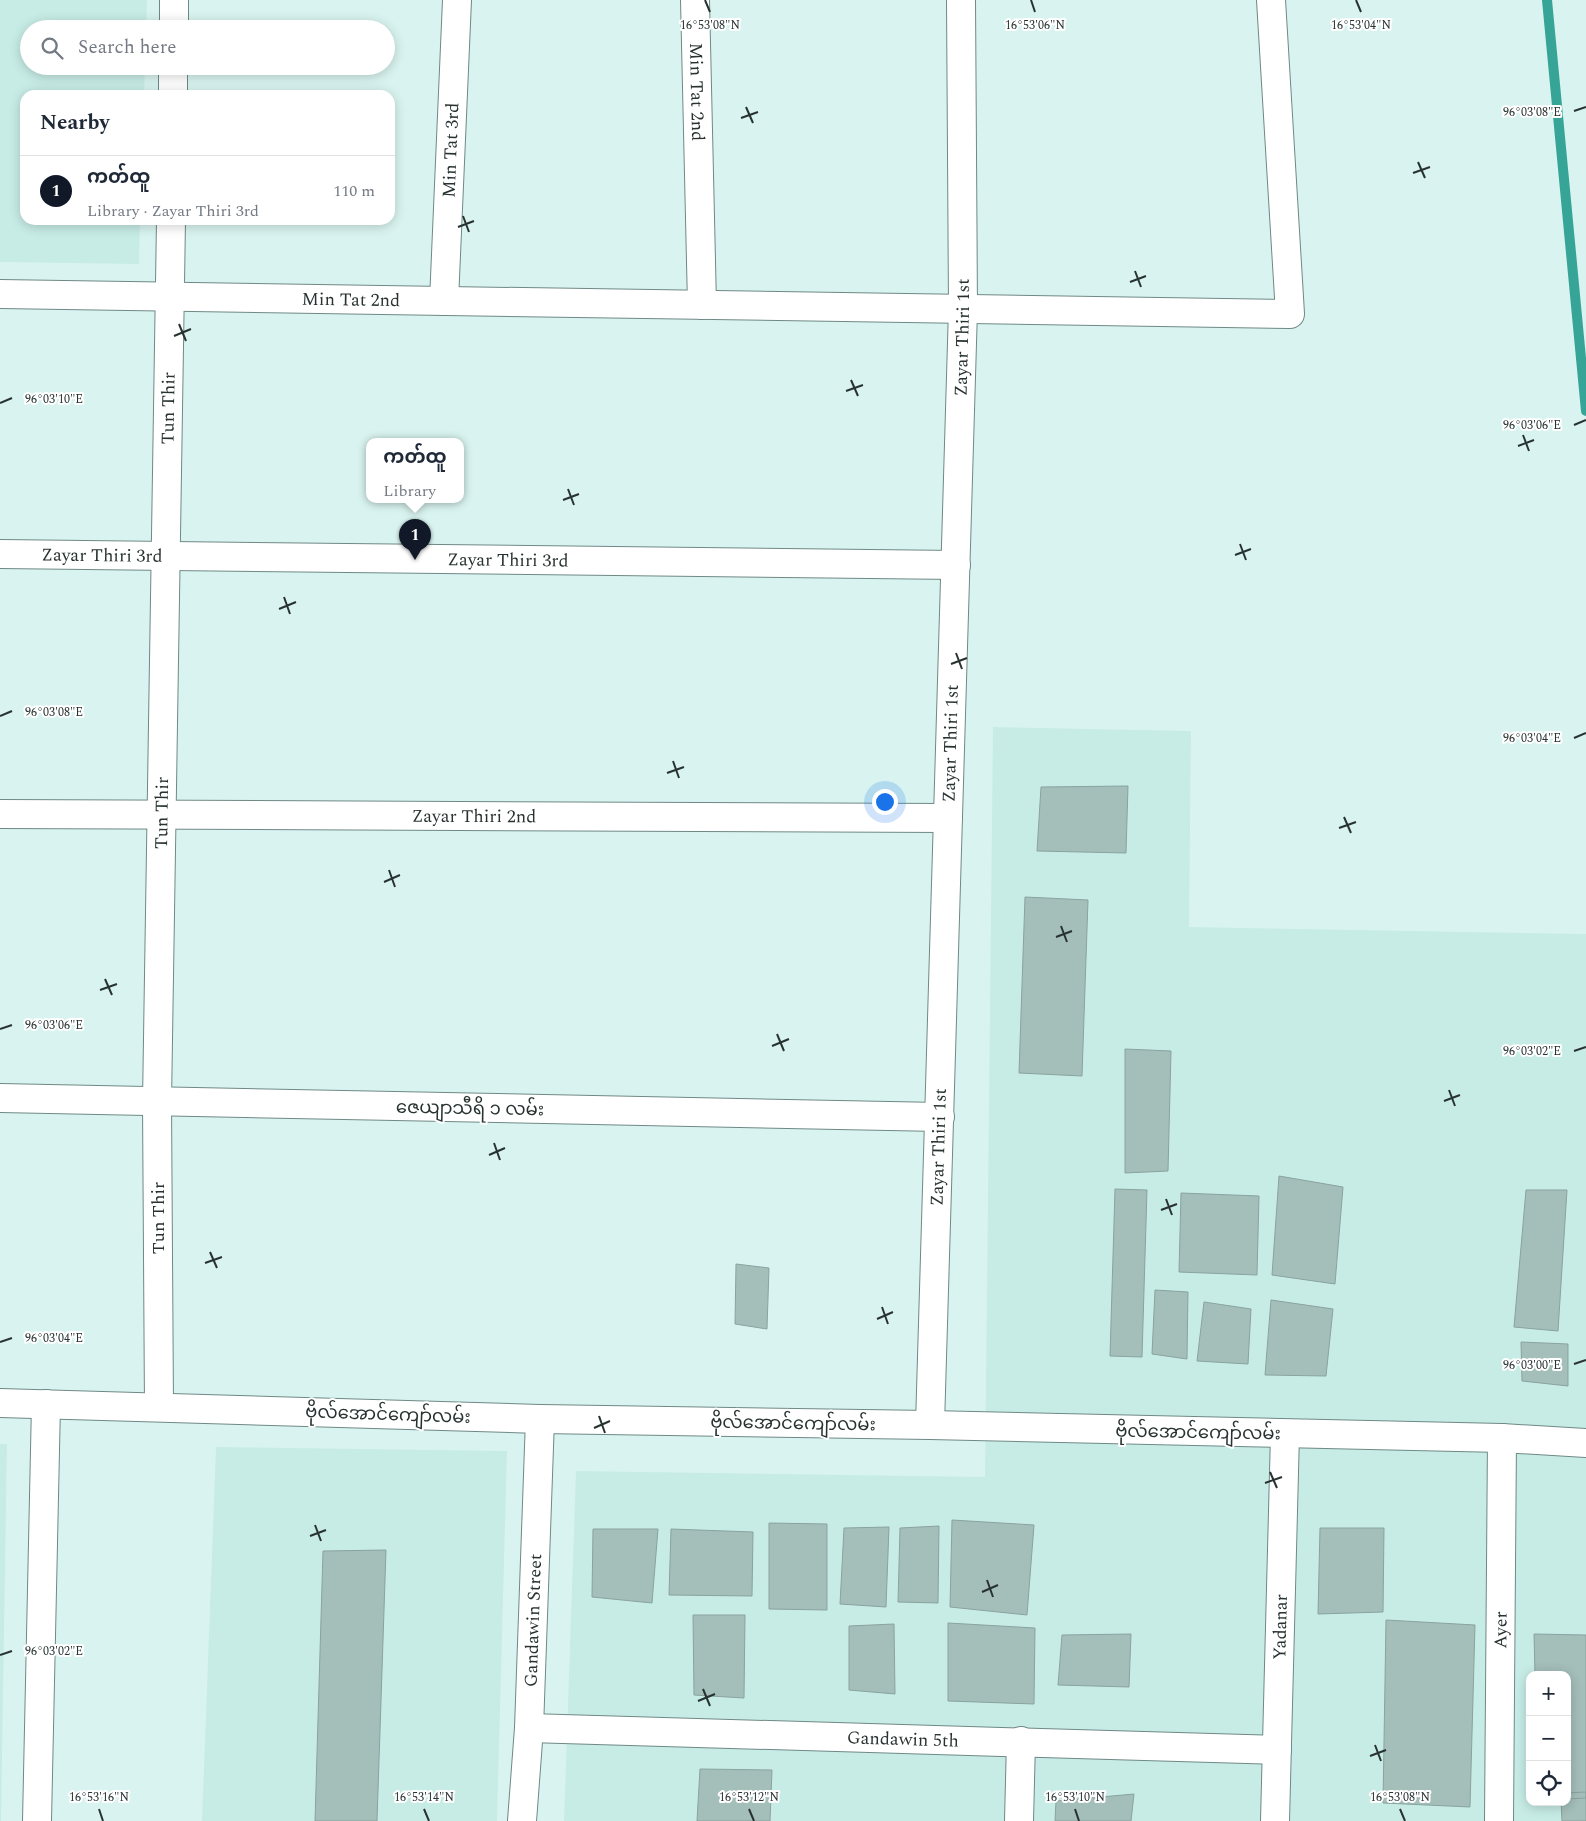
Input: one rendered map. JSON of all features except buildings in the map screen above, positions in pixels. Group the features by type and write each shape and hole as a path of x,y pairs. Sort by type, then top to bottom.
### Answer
{"street":[{"path":"174,0 174,20"},
{"name":"Min Tat 3rd","path":"444,301 457,0"},
{"name":"Min Tat 2nd","path":"695,0 702,305"},
{"name":"Zayar Thiri 1st","path":"930,1425 963,309 961,0"},
{"name":"Min Tat 2nd","path":"0,294 1290,314 1270,0"},
{"path":"173,75 173,90"},
{"name":"Tun Thir","path":"159,1407 157,1102 171,225"},
{"name":"Zayar Thiri 3rd","path":"0,554 956,565"},
{"name":"Zayar Thiri 2nd","path":"0,814 948,818"},
{"name":"ဇေယျာသီရိ ၁ လမ်း","path":"0,1098 940,1117"},
{"name":"ဗိုလ်အောင်ကျော်လမ်း","path":"0,1403 540,1419 930,1425 1502,1438 1586,1443"},
{"path":"37,1821 46,1404"},
{"name":"Gandawin Street","path":"522,1821 529,1728 540,1419"},
{"name":"Yadanar","path":"1275,1821 1285,1434"},
{"name":"Ayer","path":"1499,1821 1502,1438"},
{"name":"Gandawin 5th","path":"529,1728 1277,1750"},
{"path":"1019,1821 1021,1741"}],"shaded area":[{"path":"0,0 147,0 146,20 20,20 20,75 145,75 144,90 20,90 20,225 140,225 139,264 0,262"},
{"path":"993,727 1191,731 1189,927 1586,934 1586,1821 564,1821 576,1471 985,1477"},
{"path":"0,1444 7,1444 1,1821 0,1821"},
{"path":"216,1447 507,1451 497,1821 202,1821"}],"waterway":[{"path":"1547,0 1586,411"}],"place":[{"name":"ကတ်ထူ","path":"415,560"}]}
